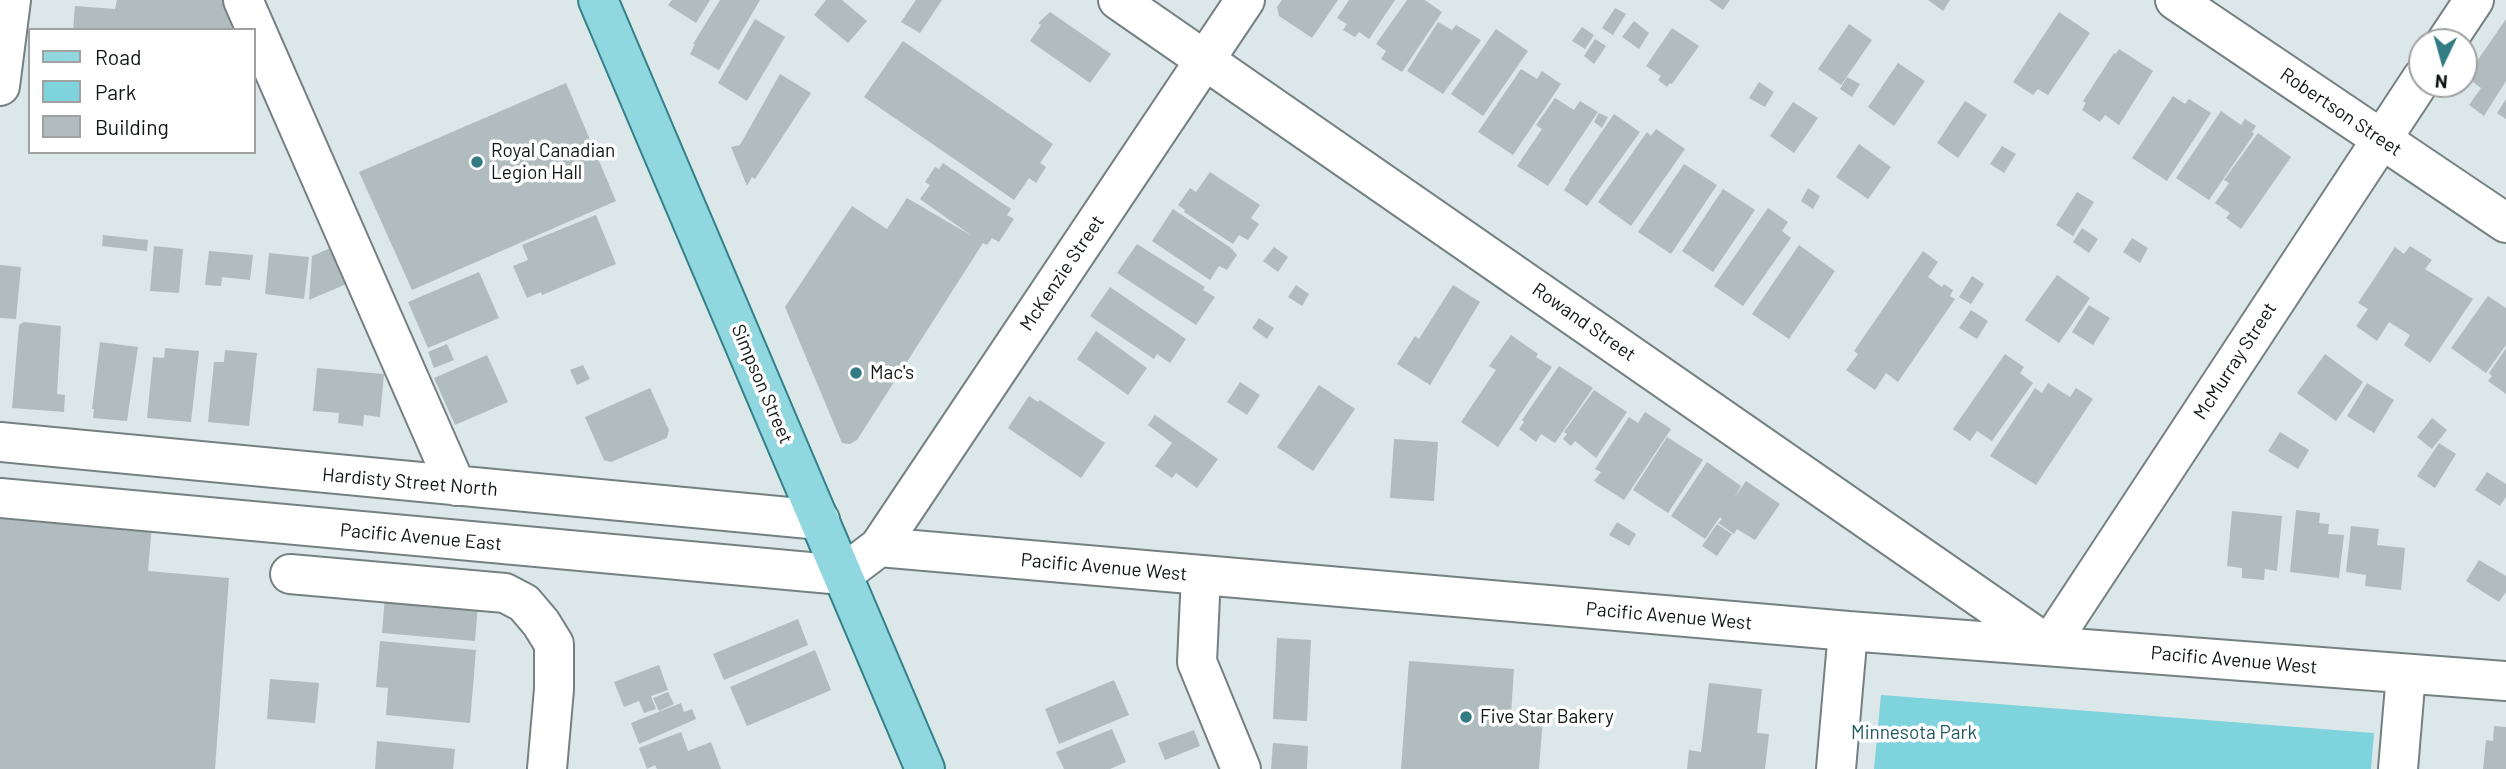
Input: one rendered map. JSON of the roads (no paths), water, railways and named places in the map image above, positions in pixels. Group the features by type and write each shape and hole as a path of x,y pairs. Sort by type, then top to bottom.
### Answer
{"main road":[{"name":"Simpson Street","path":"598,0 925,769"}],"street":[{"path":"0,86 11,0"},
{"path":"243,0 255,28"},
{"name":"Rowand Street","path":"1118,0 2049,645"},
{"name":"McKenzie Street","path":"879,547 1245,0"},
{"name":"Robertson Street","path":"2175,0 2506,223"},
{"path":"2455,28 2474,0"},
{"path":"256,30 456,486"},
{"name":"McMurray Street","path":"2049,645 2409,98"},
{"name":"Hardisty Street North","path":"0,442 820,520"},
{"name":"Pacific Avenue East","path":"0,498 842,575"},
{"path":"842,575 879,547"},
{"name":"Pacific Avenue West","path":"879,547 1848,631 2506,681"},
{"path":"290,573 505,593 524,603 554,644 554,689 547,769"},
{"path":"1201,575 1197,663 1241,769"},
{"path":"1836,769 1848,631"},
{"path":"2398,769 2406,674"}],"place":[{"name":"Royal Canadian Legion Hall","path":"477,162"},
{"name":"Mac's","path":"856,373"},
{"name":"Five Star Bakery","path":"1466,717"}],"park label":[{"name":"Minnesota Park","path":"1914,733"}]}
